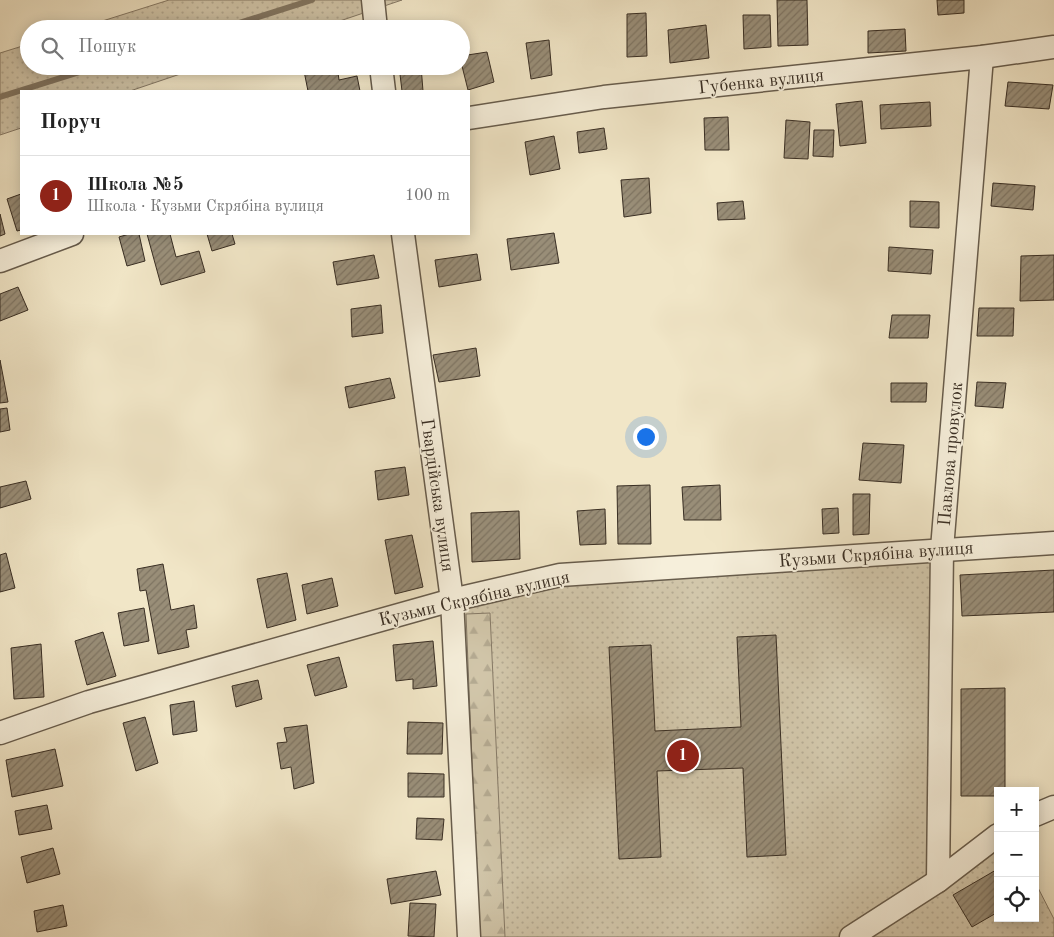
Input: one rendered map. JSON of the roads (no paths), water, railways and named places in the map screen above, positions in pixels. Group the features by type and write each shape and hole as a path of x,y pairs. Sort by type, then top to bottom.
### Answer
{"street":[{"path":"372,0 375,20"},
{"name":"Губенка вулиця","path":"470,118 604,97 982,58 1054,47"},
{"name":"Павлова провулок","path":"938,882 942,549 982,58"},
{"path":"382,75 384,90"},
{"path":"0,261 69,235"},
{"name":"Гвардійська вулиця","path":"403,235 452,600 469,937"},
{"name":"Кузьми Скрябіна вулиця","path":"0,733 89,702 452,600 560,575 1054,543"},
{"path":"1039,813 1054,807"},
{"path":"851,937 938,882 994,838"}],"waterway":[{"path":"249,20 312,0"},
{"path":"22,90 70,75"},
{"path":"0,97 20,91"}],"place":[{"name":"Школа №5","path":"683,756"}]}
